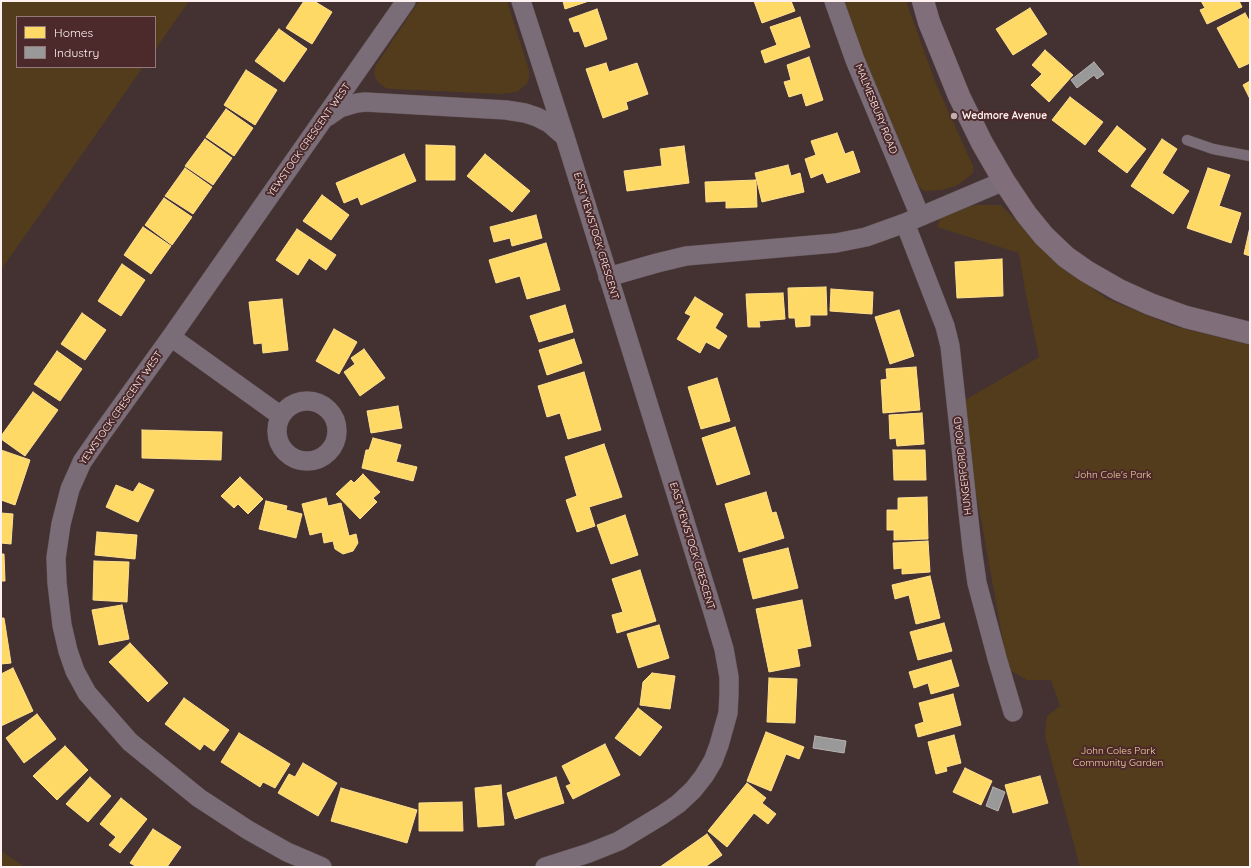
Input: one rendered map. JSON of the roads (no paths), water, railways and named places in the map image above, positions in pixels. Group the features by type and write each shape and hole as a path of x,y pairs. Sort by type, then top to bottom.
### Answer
{"main road":[{"path":"923,1 929,22 959,96 982,143 1004,181 1026,214 1044,236 1066,257 1086,272 1120,290 1150,304 1186,317 1250,333"}],"street":[{"name":"YEWSTOCK CRESCENT WEST","path":"314,866 248,830 205,802 130,742 87,693 75,671 68,651 57,583 56,558 61,524 70,489 82,462 406,1"},
{"name":"EAST YEWSTOCK CRESCENT","path":"521,1 565,137 724,649 729,677 728,713 721,739 713,761 693,790 678,804 619,841 589,853 544,867"},
{"name":"MALMESBURY ROAD","path":"834,1 912,220"},
{"path":"323,120 340,108 365,102 506,110 525,113 537,117 549,123 565,137"},
{"path":"608,277 686,256 836,243 866,237 912,220 1004,181"},
{"name":"HUNGERFORD ROAD","path":"912,220 950,346 970,533 977,583 1013,712"},
{"path":"171,337 280,416"}],"lane":[{"path":"1187,140 1213,149 1250,156"}],"place":[{"name":"Wedmore Avenue","path":"954,116"}],"park label":[{"name":"John Cole's Park","path":"1113,475"},
{"name":"John Coles Park Community Garden","path":"1118,756"}]}
